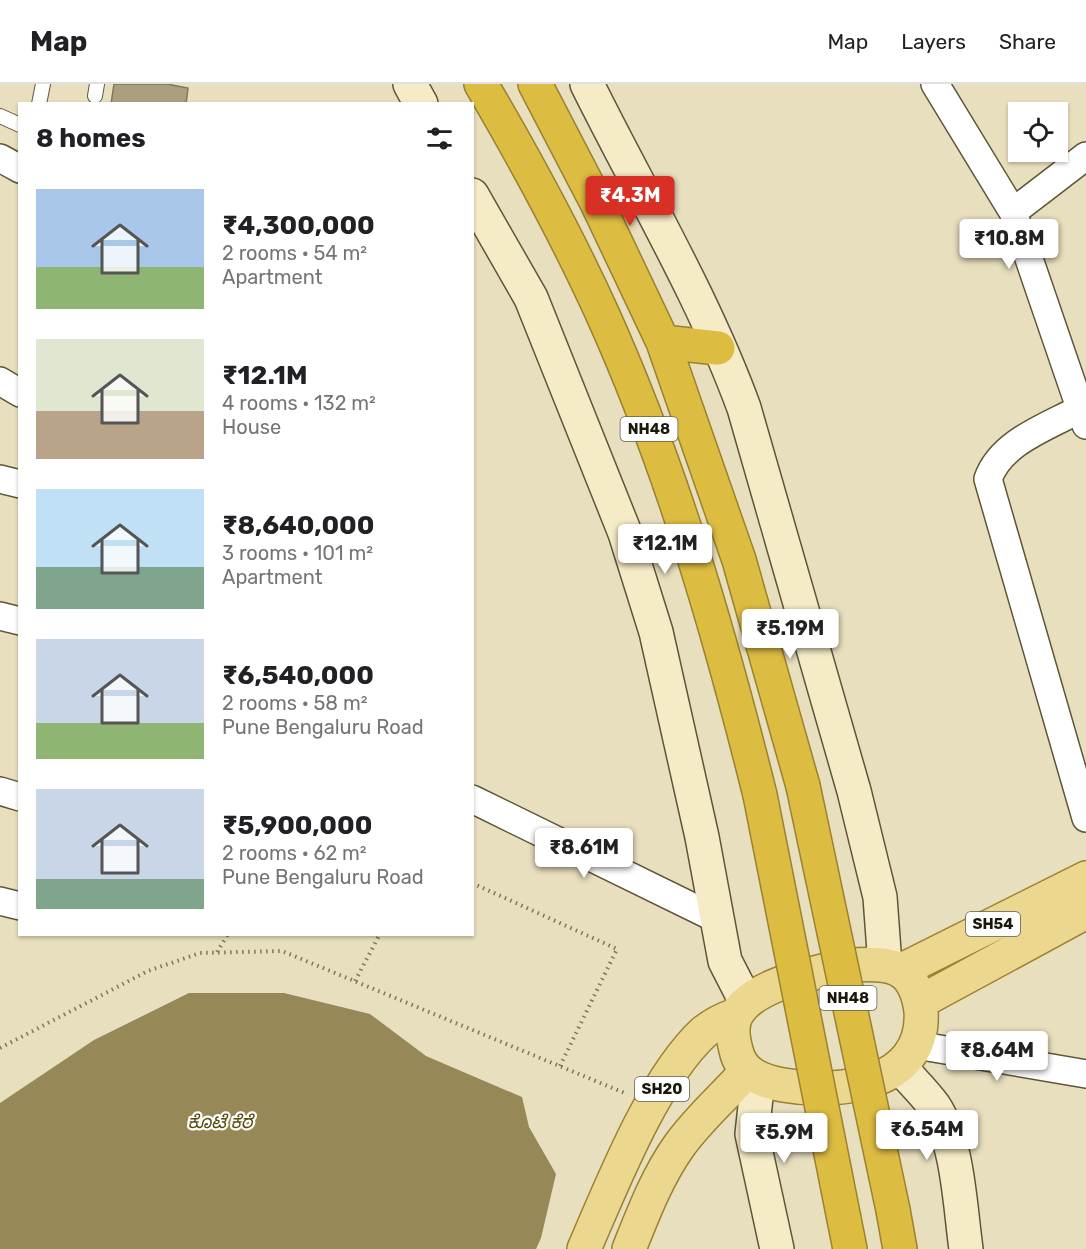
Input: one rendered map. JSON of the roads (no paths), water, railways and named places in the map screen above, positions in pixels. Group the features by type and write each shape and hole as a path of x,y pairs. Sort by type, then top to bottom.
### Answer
{"highway":[{"name":"NH48","path":"481,84 558,222 603,315 658,453 693,550 728,665 760,795 847,1234"},
{"name":"NH48","path":"535,84 598,205 663,342 739,561 803,786 900,1249"},
{"path":"663,342 718,348"}],"main road":[{"name":"SH54","path":"893,968 1086,878"},
{"name":"SH54","path":"920,1002 1086,912"},
{"path":"847,965 893,968 908,978 920,1002 921,1022 908,1056 882,1077 860,1084 799,1088 753,1075 737,1058 733,1027 741,1009 766,990 810,974 847,965"},
{"name":"SH20","path":"584,1249 612,1185 652,1104 689,1048 719,1021 741,1009"},
{"name":"SH20","path":"629,1249 645,1210 679,1145 712,1106 753,1075"}],"street":[{"path":"410,84 420,102"},
{"path":"587,84 718,348 744,408 854,790 880,897 893,968"},
{"path":"945,88 1013,212 1083,418 1005,450 993,464 988,479 1086,818"},
{"path":"1013,212 1086,156"},
{"path":"0,158 18,168"},
{"path":"474,198 531,298 625,533 656,632 702,837 715,918 725,961 741,1009"},
{"path":"0,381 18,392"},
{"path":"0,479 18,484"},
{"path":"0,616 18,620"},
{"path":"0,791 18,796"},
{"path":"474,800 715,918"},
{"path":"0,901 18,906"},
{"path":"908,1056 1086,1074"},
{"path":"908,1056 945,1127 952,1156 966,1249"},
{"path":"753,1075 752,1134 777,1249"}],"lane":[{"path":"39,102 43,84"},
{"path":"0,116 18,124"}],"water":[{"name":"ಕೊಟೆ ಕೆರೆ","path":"189,993 284,993 370,1014 426,1056 522,1097 529,1127 556,1174 541,1238 536,1249 0,1249 0,1103 94,1040"}]}
